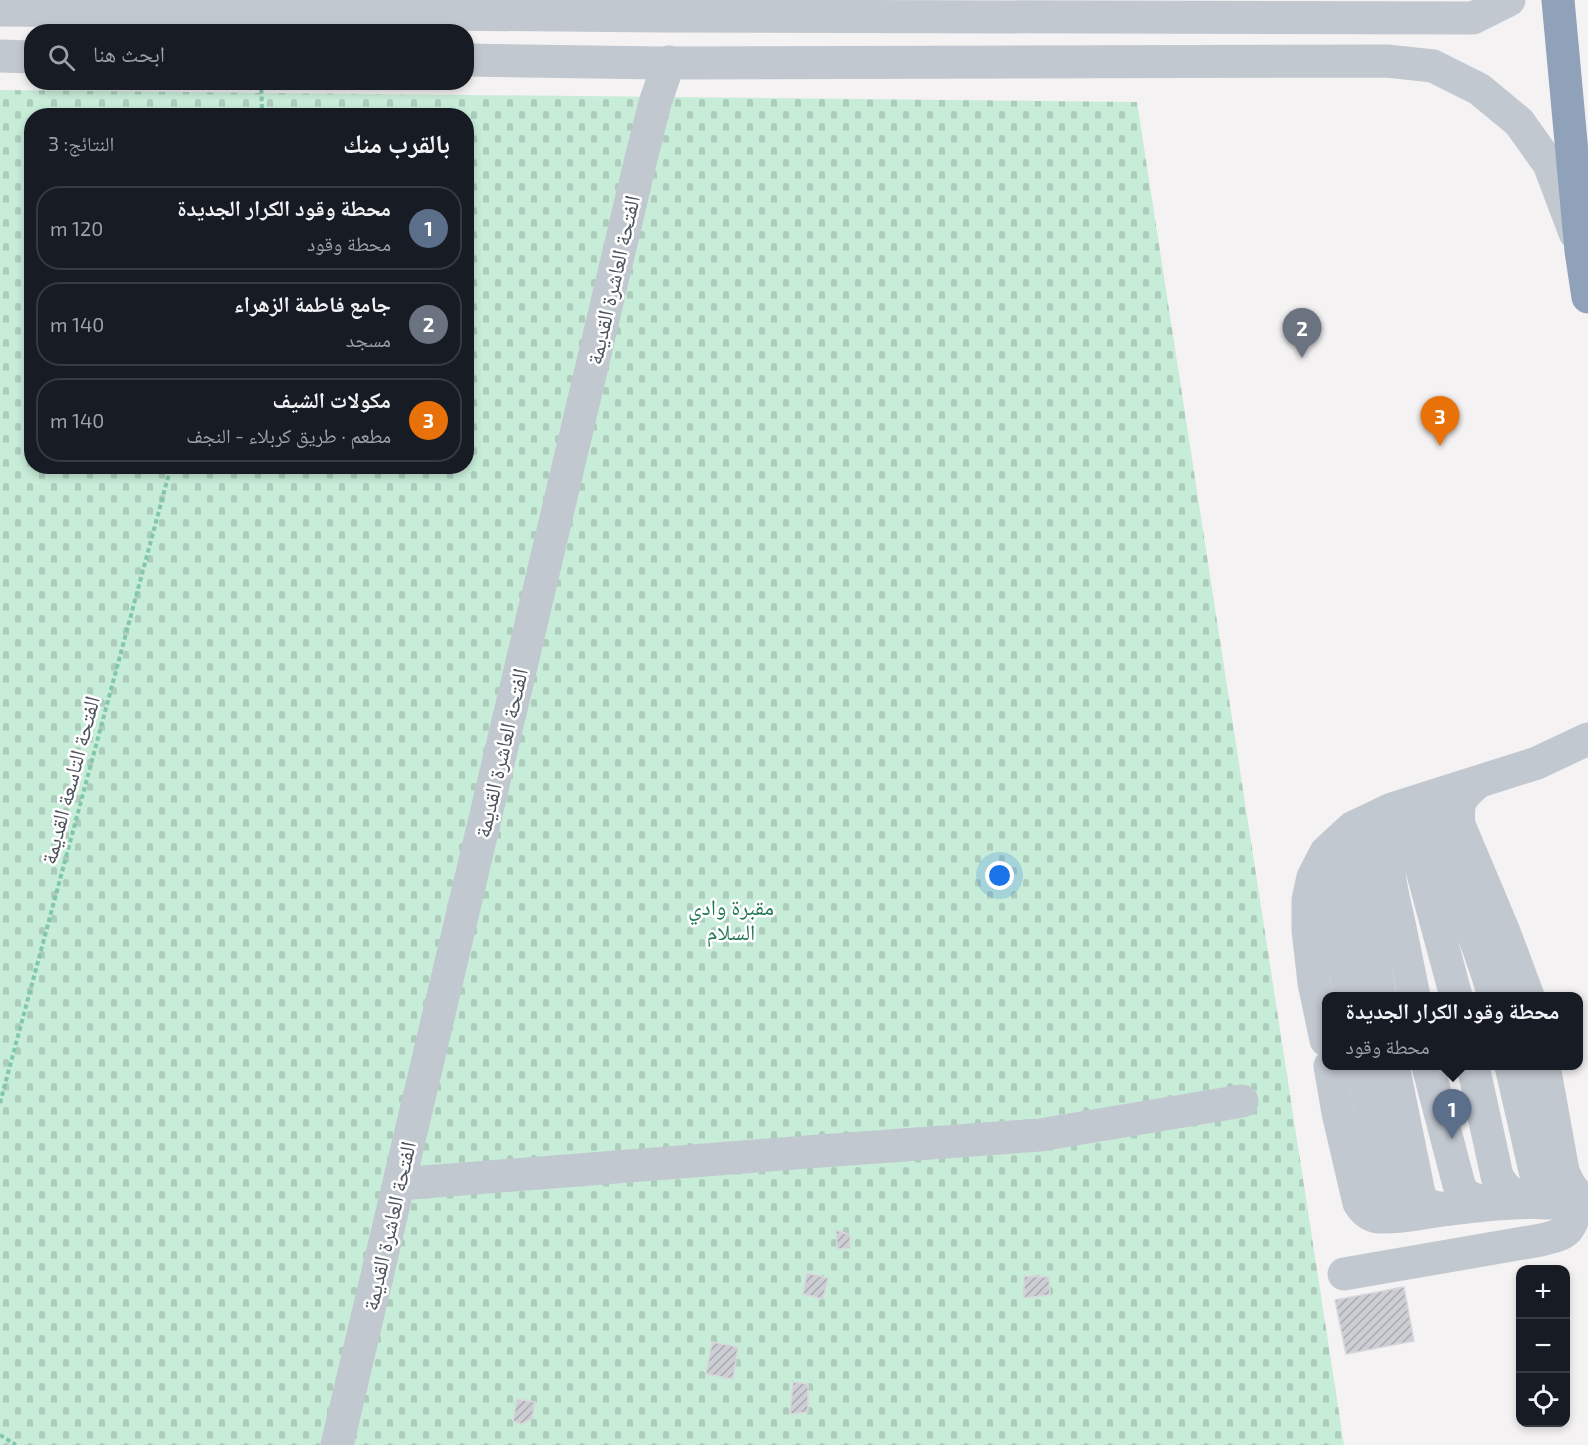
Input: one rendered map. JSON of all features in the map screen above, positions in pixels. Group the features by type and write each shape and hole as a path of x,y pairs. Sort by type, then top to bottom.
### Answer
{"highway":[{"path":"1558,0 1581,251 1588,297"}],"street":[{"path":"10,7 561,16 1473,18 1509,0"},
{"path":"470,15 477,30 474,47"},
{"path":"561,16 557,25 558,46 571,62"},
{"path":"0,56 24,57"},
{"path":"474,59 571,62 1387,60 1433,66 1479,89 1519,122 1549,164 1581,251"},
{"name":"الفتحة العاشرة القديمة","path":"338,1445 639,167 655,103 669,62"},
{"path":"1322,1021 1314,984 1308,930 1308,900 1313,877 1326,852 1352,828 1392,809 1537,763 1588,739"},
{"path":"1379,992 1359,870 1368,837 1384,822 1448,791 1468,790 1461,798 1458,810 1459,825 1526,992"},
{"path":"1413,992 1389,876 1388,855 1392,834 1407,812 1448,791"},
{"path":"1448,791 1421,818 1417,835 1419,859 1455,992"},
{"path":"1448,791 1450,800 1441,813 1440,850 1493,992"},
{"path":"1349,992 1332,882 1334,868 1341,851 1364,822"},
{"path":"1331,1070 1338,1113 1359,1203 1364,1211 1380,1217 1523,1202 1575,1205"},
{"path":"1364,1070 1390,1207 1395,1211 1405,1213 1434,1211"},
{"path":"1394,1070 1420,1198 1434,1211"},
{"path":"1429,1070 1459,1185 1464,1194 1473,1199 1503,1204"},
{"path":"1474,1070 1497,1176 1502,1186 1510,1193 1524,1198 1575,1205"},
{"path":"1512,1070 1536,1175 1542,1187 1552,1196 1575,1205"},
{"path":"1344,1274 1529,1242 1566,1232 1570,1227 1576,1195 1563,1171 1545,1070"},
{"path":"399,1184 1040,1135 1242,1101"}],"path":[{"path":"261,90 262,108"},
{"name":"الفتحة التاسعة القديمة","path":"0,1103 169,474"},
{"path":"0,1435 16,1445"}],"green space":[{"name":"مقبرة وادي السلام","path":"0,90 1137,102 1344,1445 0,1445"}],"building":[{"path":"836,1230 850,1235 850,1248 837,1249"},
{"path":"807,1273 828,1278 823,1299 803,1294"},
{"path":"1024,1276 1049,1277 1050,1295 1024,1298"},
{"path":"1404,1287 1414,1341 1346,1354 1335,1300"},
{"path":"712,1342 738,1347 733,1379 706,1374"},
{"path":"793,1382 808,1384 808,1412 790,1414"},
{"path":"517,1399 535,1402 532,1419 521,1424 513,1421"}],"place":[{"name":"جامع فاطمة الزهراء","path":"1302,358"},
{"name":"مكولات الشيف","path":"1440,446"},
{"name":"محطة وقود الكرار الجديدة","path":"1452,1139"}]}
